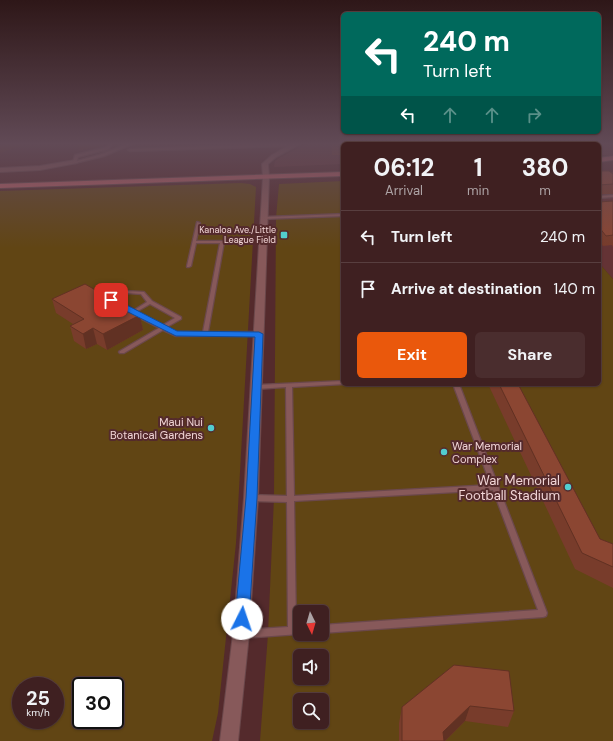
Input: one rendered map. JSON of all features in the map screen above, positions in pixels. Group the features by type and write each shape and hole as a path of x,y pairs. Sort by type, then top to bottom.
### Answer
{"main road":[{"path":"0,180 63,179"},
{"path":"0,186 164,179"}],"street":[{"path":"229,741 241,634 251,498 266,179"}],"lane":[{"path":"601,197 613,197"},
{"path":"263,218 341,215"},
{"path":"189,266 198,223"},
{"path":"194,242 222,242 205,334"},
{"path":"116,303 109,299 126,292 142,293 150,302 179,318 122,352"},
{"path":"133,312 150,302"},
{"path":"127,309 176,334 259,334"},
{"path":"257,386 341,383"},
{"path":"289,386 290,499 295,605"},
{"path":"329,628 543,613 457,386"},
{"path":"251,498 290,499 495,487"},
{"path":"241,634 293,630"}],"shaded area":[{"path":"601,179 613,179 613,279 601,265"},
{"name":"War Memorial Complex","path":"341,181 341,386 601,386 601,265 613,279 613,741 260,741 268,634 274,498 276,218 279,184"},
{"path":"241,183 250,184 256,187 236,543 218,713 212,741 0,741 0,191"}],"building":[{"path":"601,179 613,179 613,184 601,185"},
{"path":"613,201 613,235 606,236 601,230 601,202"},
{"path":"85,284 127,308 130,306 139,312 136,313 140,315 103,334 93,328 83,334 70,326 84,319 52,299"},
{"path":"500,386 519,386 600,539 613,544 613,567 582,553"},
{"path":"454,665 509,671 514,711 470,706 443,732 444,741 402,741 402,707"}],"place":[{"name":"Kanaloa Ave./Little League Field","path":"284,235"},
{"name":"Maui Nui Botanical Gardens","path":"211,428"},
{"name":"War Memorial Complex","path":"444,452"},
{"name":"War Memorial Football Stadium","path":"568,487"}],"route":[{"path":"111,300 176,334 259,334 251,498 242,619"}]}
